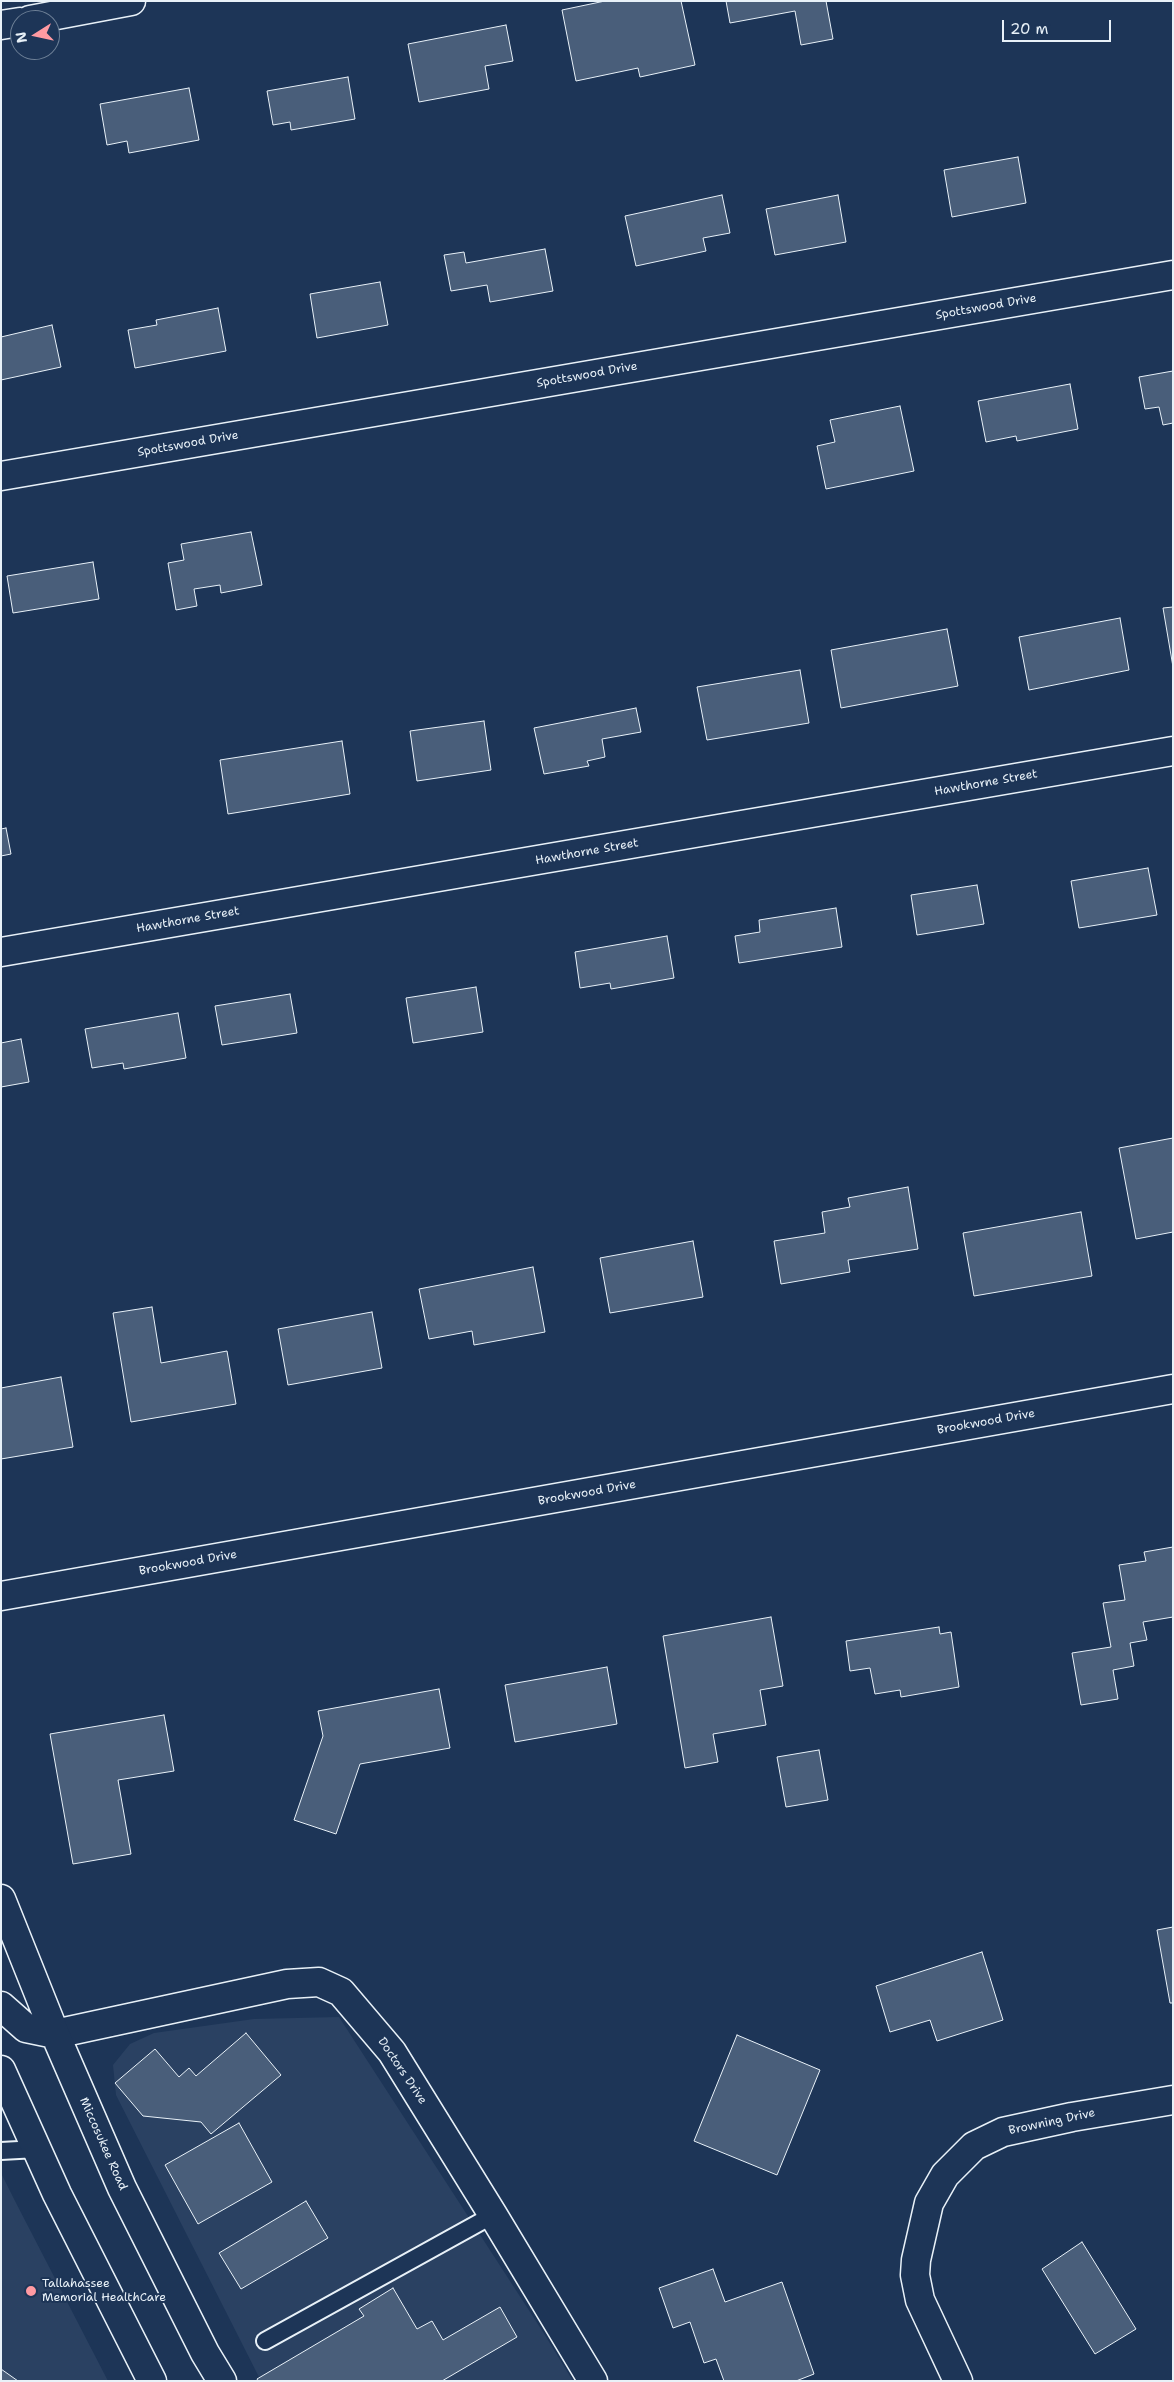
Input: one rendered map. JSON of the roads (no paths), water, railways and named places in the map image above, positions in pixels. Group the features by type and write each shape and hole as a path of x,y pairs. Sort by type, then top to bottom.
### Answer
{"street":[{"path":"60,14 131,1"},
{"name":"Spottswood Drive","path":"1,476 1173,275"},
{"name":"Hawthorne Street","path":"1,952 1173,751"},
{"name":"Brookwood Drive","path":"1,1596 1173,1389"},
{"name":"Miccosukee Road","path":"1,1900 55,2034 122,2188 205,2353 222,2381"},
{"name":"Doctors Drive","path":"55,2034 287,1984 319,1982 341,1992 392,2052 493,2215 592,2381"},
{"path":"1,2006 26,2028 55,2034"},
{"path":"1,2070 70,2220 152,2381"},
{"name":"Browning Drive","path":"958,2381 920,2300 915,2275 916,2260 929,2203 944,2175 974,2146 1003,2132 1072,2117 1173,2100"}],"lane":[{"path":"1,2150 37,2149"},
{"path":"265,2341 493,2215"}],"place":[{"name":"Tallahassee Memorial HealthCare","path":"31,2291"}]}
